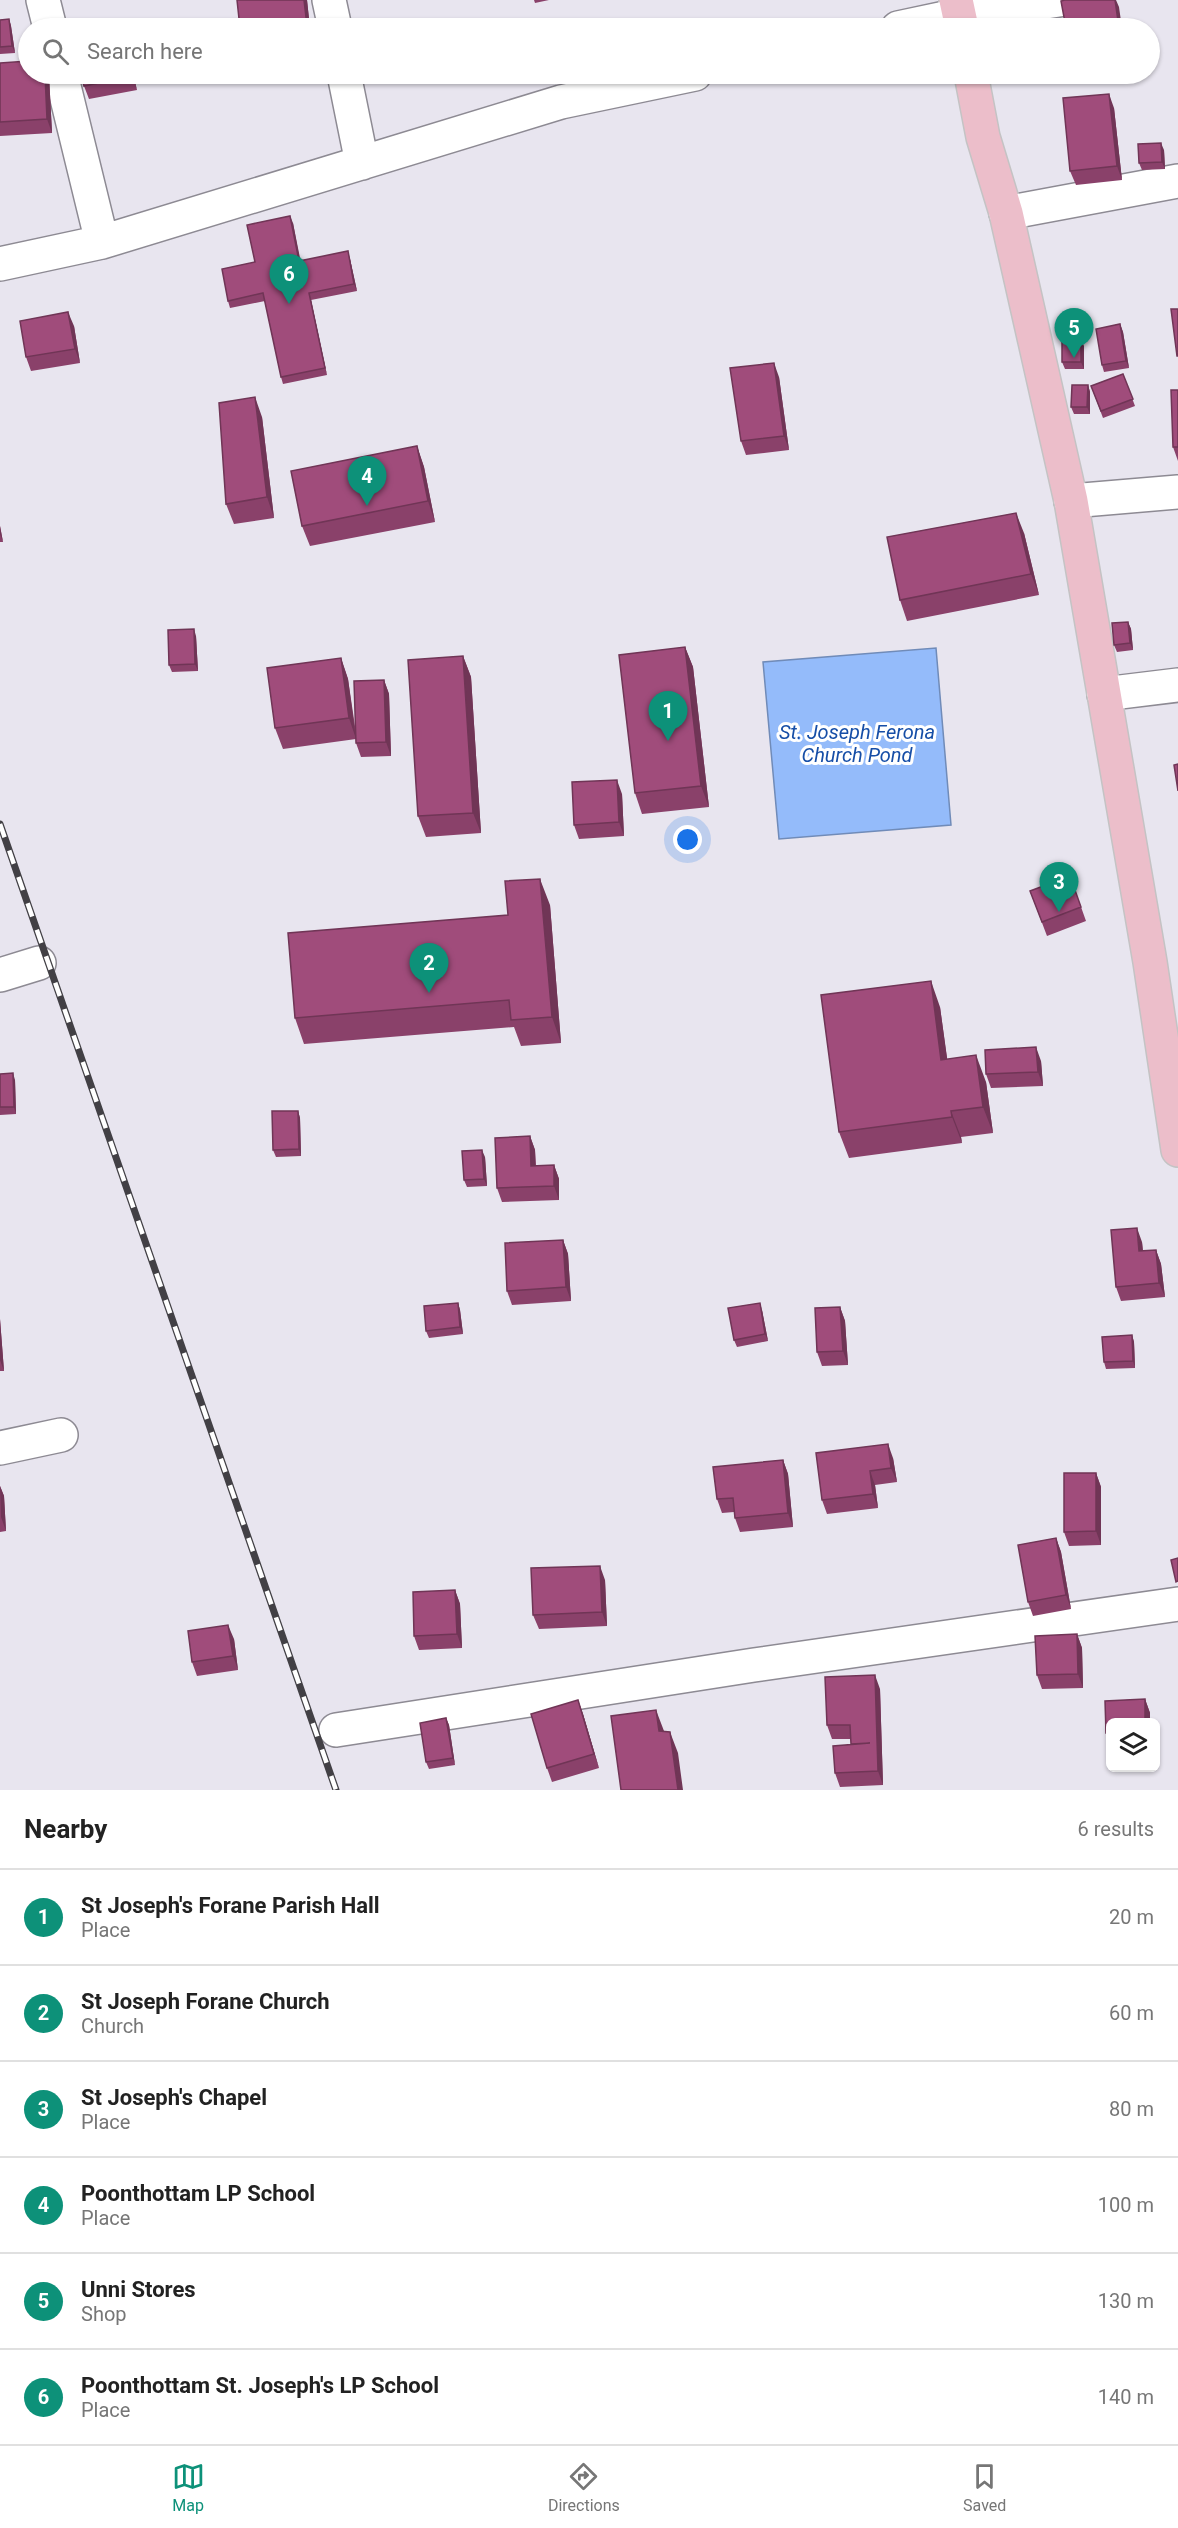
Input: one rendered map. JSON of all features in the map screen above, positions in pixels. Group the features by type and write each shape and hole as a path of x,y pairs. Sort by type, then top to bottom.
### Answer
{"main road":[{"path":"973,84 983,137 1006,213 1071,501 1176,1111 1178,1150"}],"street":[{"path":"43,0 48,18"},
{"path":"329,0 333,18"},
{"path":"942,18 1059,0"},
{"path":"63,84 102,242"},
{"path":"346,84 362,163"},
{"path":"0,264 102,242 561,102 647,84"},
{"path":"1006,213 1178,181"},
{"path":"1071,501 1178,492"},
{"path":"1104,694 1178,685"},
{"path":"0,975 39,963"},
{"path":"0,1448 61,1435"},
{"path":"336,1730 754,1665 1178,1604"}],"water":[{"name":"St. Joseph Ferona Church Pond","path":"936,648 951,825 779,839 763,662"}],"building":[{"path":"237,0 304,0 306,18 239,18"},
{"path":"1115,0 1118,18 1064,18 1061,1"},
{"path":"9,19 12,46 0,47 0,20"},
{"path":"18,62 18,84 45,84 47,119 0,122 0,63"},
{"path":"1109,94 1117,166 1070,171 1063,98"},
{"path":"1161,143 1162,162 1139,163 1138,144"},
{"path":"290,216 299,261 348,251 354,284 309,293 325,368 281,377 263,293 228,301 222,269 255,262 247,225"},
{"path":"1171,309 1178,309 1178,356 1177,356"},
{"path":"68,312 75,349 26,357 20,321"},
{"path":"1120,324 1126,361 1102,365 1096,329"},
{"path":"1062,339 1081,339 1081,362 1062,362"},
{"path":"774,363 784,436 741,441 730,368"},
{"path":"1123,374 1133,399 1101,411 1091,386"},
{"path":"1072,385 1088,385 1087,407 1071,407"},
{"path":"1171,390 1178,390 1178,447 1173,447"},
{"path":"255,397 267,497 226,504 219,403"},
{"path":"417,446 428,501 302,526 291,471"},
{"path":"1016,513 1031,574 900,600 887,537"},
{"path":"1128,622 1130,643 1114,645 1112,623"},
{"path":"194,629 195,664 169,665 168,630"},
{"path":"685,647 701,786 635,793 619,655"},
{"path":"463,656 473,813 418,816 408,660"},
{"path":"341,658 349,718 275,728 267,668"},
{"path":"384,680 386,742 356,743 354,681"},
{"path":"1178,764 1178,791 1174,765"},
{"path":"617,780 619,822 574,825 572,782"},
{"path":"1070,876 1081,907 1042,922 1030,891"},
{"path":"540,879 552,1017 511,1020 509,1000 295,1018 288,933 508,915 505,881"},
{"path":"931,981 941,1060 976,1055 983,1107 951,1111 952,1117 839,1132 821,995"},
{"path":"1036,1047 1038,1072 986,1074 985,1050"},
{"path":"13,1073 14,1107 0,1107 0,1074"},
{"path":"272,1111 298,1111 299,1149 273,1150"},
{"path":"530,1136 531,1166 554,1165 554,1186 497,1188 495,1138"},
{"path":"482,1150 484,1179 464,1180 462,1151"},
{"path":"1137,1228 1139,1251 1156,1250 1159,1283 1116,1287 1111,1230"},
{"path":"563,1240 566,1287 507,1291 505,1243"},
{"path":"458,1303 460,1327 426,1331 424,1306"},
{"path":"760,1303 765,1334 734,1340 728,1308"},
{"path":"840,1307 843,1351 817,1352 815,1308"},
{"path":"1132,1335 1133,1361 1104,1362 1102,1337"},
{"path":"888,1444 891,1468 870,1471 873,1494 822,1500 816,1453"},
{"path":"783,1460 788,1513 735,1518 733,1498 717,1499 713,1467"},
{"path":"1064,1473 1096,1473 1096,1531 1064,1532"},
{"path":"1056,1538 1066,1595 1028,1602 1018,1545"},
{"path":"1178,1558 1178,1581 1176,1582 1171,1560"},
{"path":"600,1566 602,1612 533,1615 531,1568"},
{"path":"455,1590 457,1634 414,1636 413,1592"},
{"path":"228,1625 233,1656 192,1662 188,1631"},
{"path":"1077,1634 1078,1674 1037,1675 1035,1636"},
{"path":"875,1675 878,1771 835,1773 833,1746 870,1743 851,1744 850,1725 827,1725 825,1677"},
{"path":"1145,1699 1145,1718 1106,1718 1106,1733 1105,1701"},
{"path":"578,1700 594,1754 547,1768 531,1714"},
{"path":"656,1710 659,1731 670,1732 678,1790 621,1790 611,1716"},
{"path":"446,1718 453,1758 426,1762 420,1723"}],"railway":[{"path":"0,824 336,1790"}],"place":[{"name":"Poonthottam St. Joseph's LP School","path":"289,304"},
{"name":"Unni Stores","path":"1074,358"},
{"name":"Poonthottam LP School","path":"367,506"},
{"name":"St Joseph's Forane Parish Hall","path":"668,741"},
{"name":"St Joseph's Chapel","path":"1059,912"},
{"name":"St Joseph Forane Church","path":"429,993"}]}
